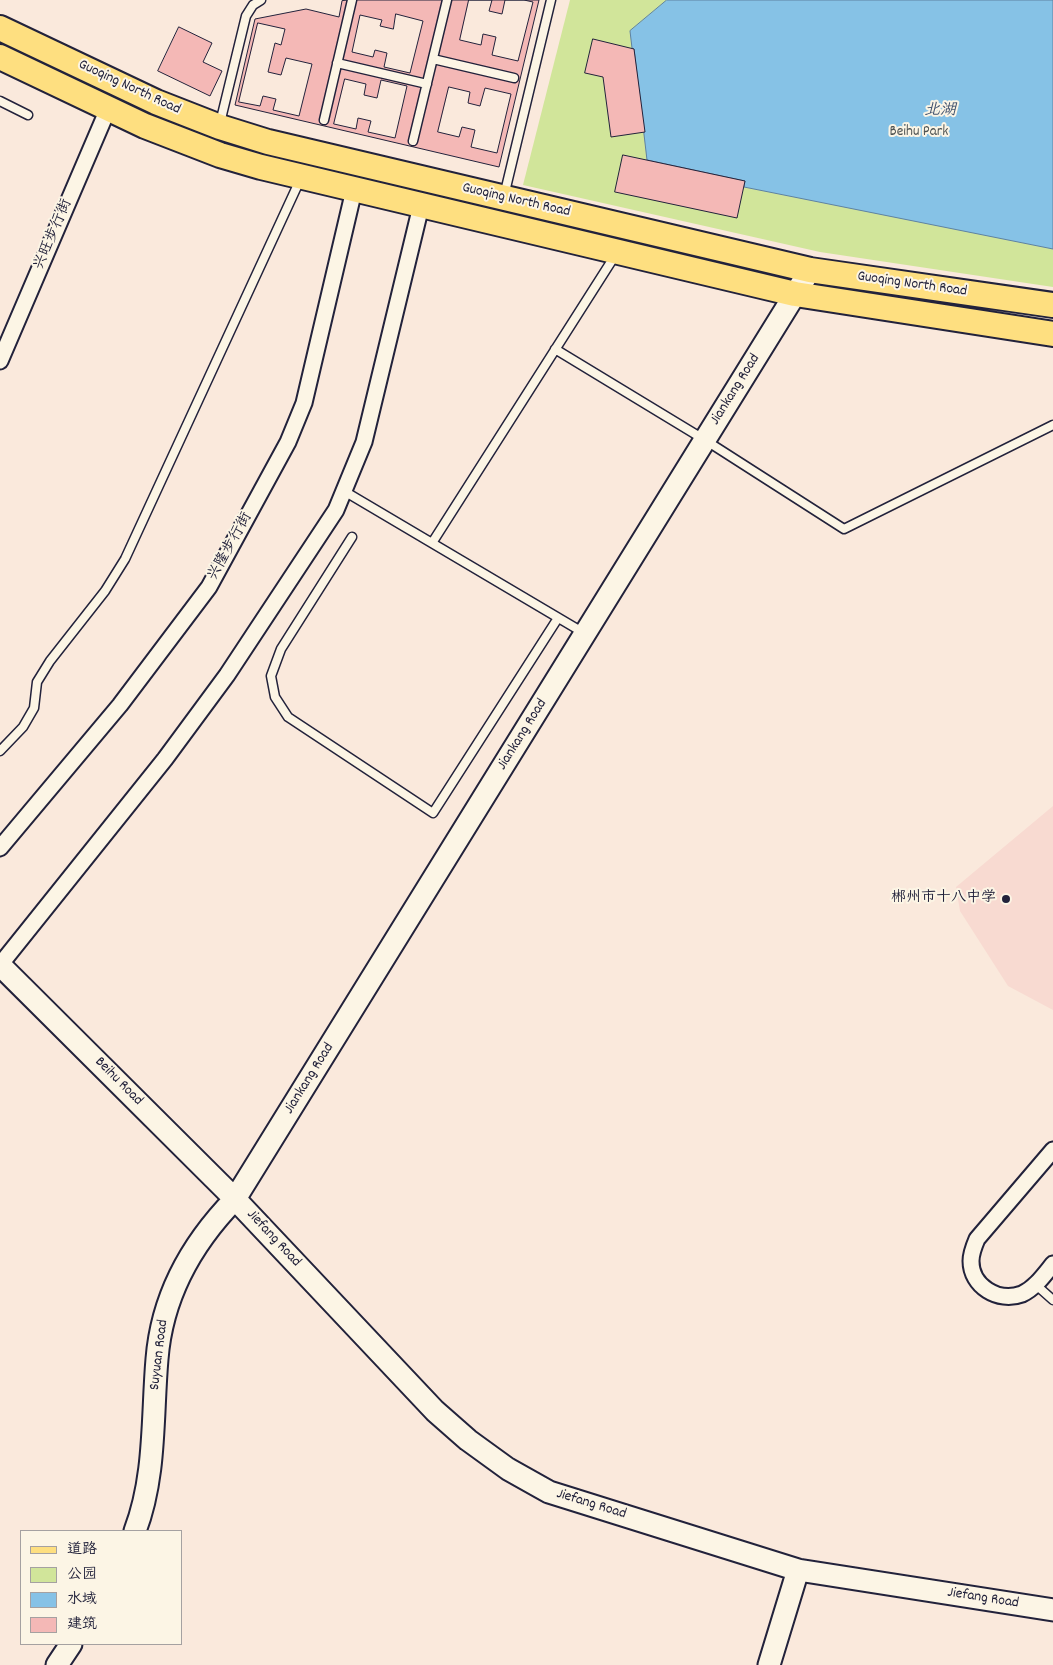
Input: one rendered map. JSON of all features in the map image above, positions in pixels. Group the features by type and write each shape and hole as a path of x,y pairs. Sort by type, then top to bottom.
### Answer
{"main road":[{"name":"Guoqing North Road","path":"0,28 156,102 220,127 268,142 810,270 1053,305"},
{"name":"Guoqing North Road","path":"0,58 146,126 220,155 301,178 795,294 1053,334"}],"street":[{"name":"兴旺步行街","path":"0,361 108,109"},
{"name":"兴隆步行街","path":"0,848 120,706 209,587 288,442 304,403 354,190"},
{"path":"0,965 166,758 221,683 336,510 364,442 421,206"},
{"name":"Jiankang Road","path":"235,1199 810,270"},
{"name":"Beihu Road","path":"0,965 235,1199"},
{"path":"1053,1150 978,1239 971,1254 971,1262 976,1278 986,1290 1000,1296 1015,1296 1023,1293 1035,1284 1053,1264"},
{"name":"Suyuan Road","path":"135,1530 143,1506 151,1465 157,1358 164,1315 180,1274 191,1254 204,1234 235,1199"},
{"name":"Jiefang Road","path":"235,1199 435,1411 468,1440 508,1469 549,1492 798,1570 1053,1610"},
{"path":"769,1665 798,1570"},
{"path":"57,1665 70,1645"}],"lane":[{"path":"220,127 246,16 253,5 261,0"},
{"path":"324,120 352,0"},
{"path":"413,141 447,0"},
{"path":"503,198 551,0"},
{"path":"433,59 514,78"},
{"path":"337,63 427,84"},
{"path":"0,102 28,115"},
{"path":"0,751 23,727 34,708 37,682 50,661 105,591 125,559 301,178"},
{"path":"432,543 617,252"},
{"path":"555,349 705,440 844,529 1053,425"},
{"path":"344,491 586,634"},
{"path":"352,537 281,649 271,676 275,697 288,717 433,813 558,618"},
{"path":"1035,1284 1053,1300"}],"shaded area":[{"name":"郴州市十八中学","path":"1053,806 1053,1010 1008,986 960,911 956,887"}],"green space":[{"name":"北湖","path":"570,0 1053,0 1053,287 820,252 523,185"}],"water":[{"name":"北湖","path":"667,0 1053,0 1053,249 744,187 745,181 647,160 634,49 632,48 630,31"}],"building":[{"path":"469,0 492,0 489,11 502,14 505,0 533,2 518,61 492,55 496,37 483,34 481,45 460,40"},
{"path":"539,0 499,167 235,105 255,19 306,9 339,17 342,1"},
{"path":"396,14 423,21 410,73 384,67 387,53 375,50 373,57 352,52 360,15 382,20 380,26 393,29"},
{"path":"258,23 285,29 281,45 275,43 268,72 281,75 286,58 312,64 299,116 273,110 276,99 263,96 260,106 239,102"},
{"path":"179,27 212,43 203,62 222,71 210,96 158,71"},
{"path":"593,39 634,49 645,132 611,137 603,77 585,73"},
{"path":"345,79 366,84 364,95 377,98 381,80 407,86 395,138 368,132 371,121 358,118 356,129 334,124"},
{"path":"449,87 470,92 468,103 480,106 485,88 511,94 497,153 471,147 475,130 462,127 459,137 438,132"},
{"path":"623,155 745,181 737,218 615,192"}],"place":[{"name":"郴州市十八中学","path":"1006,899"}],"park label":[{"name":"Beihu Park","path":"919,133"}]}
